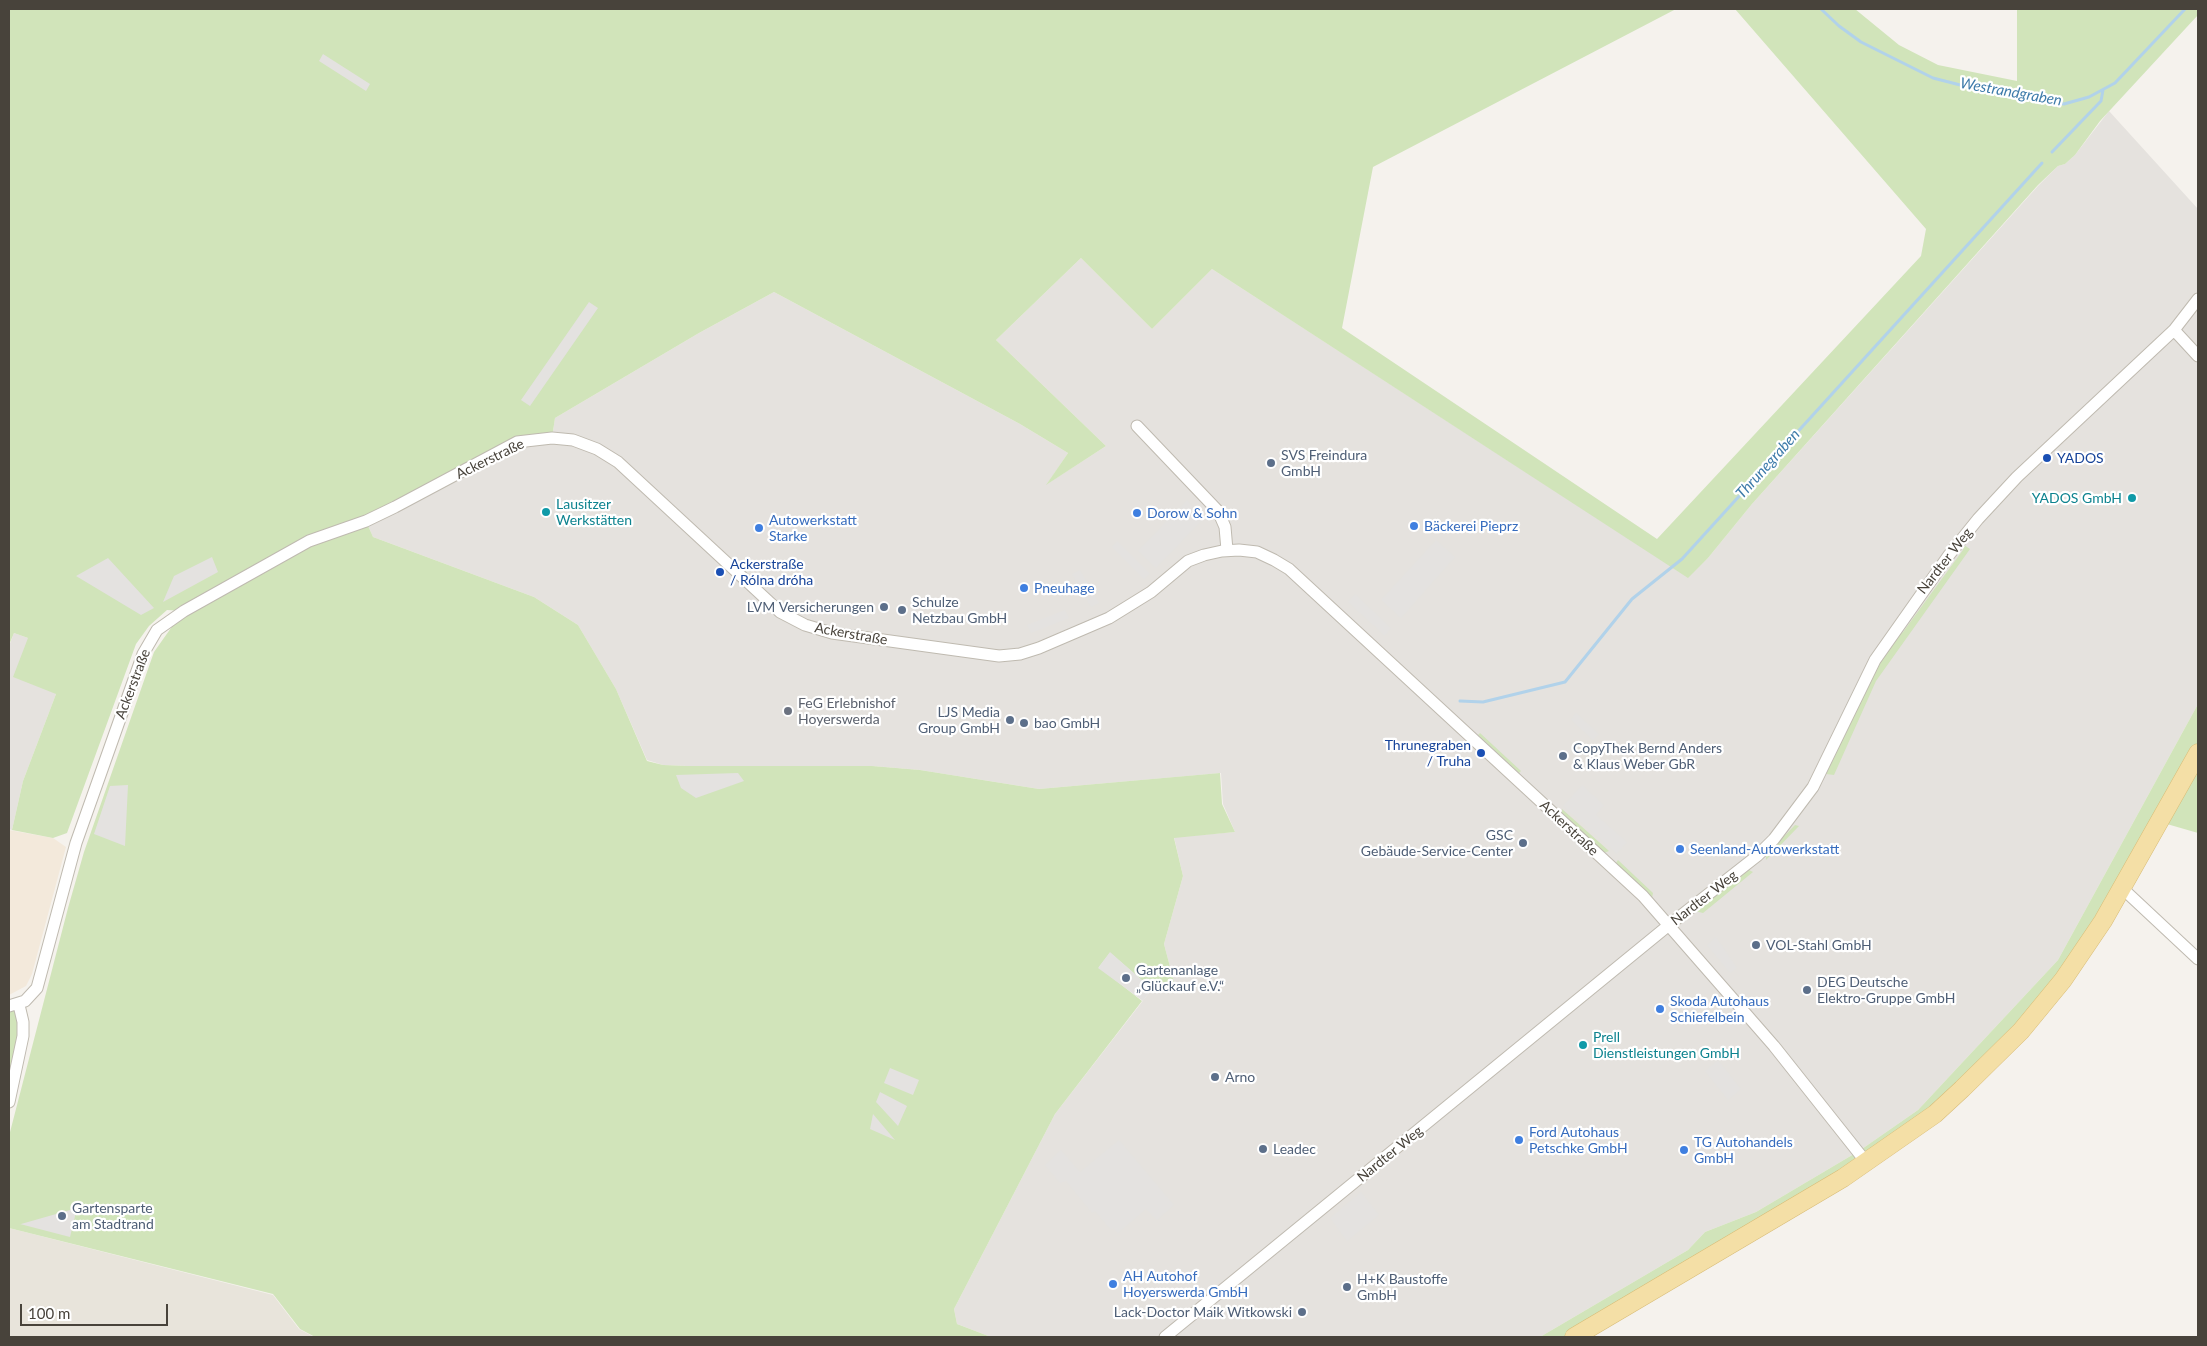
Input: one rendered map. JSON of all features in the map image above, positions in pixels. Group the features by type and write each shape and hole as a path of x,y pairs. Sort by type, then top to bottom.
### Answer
{"main road":[{"path":"1574,1337 1843,1178 1935,1114 2021,1031 2063,980 2104,921 2198,753"}],"street":[{"name":"Nardter Weg","path":"1165,1337 1669,925 1757,856 1793,816 1820,775 1841,727 1875,660 1931,578 1978,519 2048,446 2174,330 2198,299"},
{"path":"2174,330 2198,356"},
{"path":"1138,426 1218,511 1225,527 1227,550"},
{"name":"Ackerstraße","path":"14,1005 32,995 37,988 76,842 143,654 157,630 184,611 309,541 366,521 517,442 552,438 573,440 597,448 618,462 780,612 805,625 832,633 999,656 1020,654 1039,648 1109,618 1151,592 1188,561 1204,555 1227,550 1257,552 1289,569 1643,896 1774,1046 1866,1162"},
{"path":"2122,888 2198,958"},
{"path":"9,1102 23,1036 23,1023 14,1005"}],"shaded area":[{"path":"323,54 370,84 366,91 319,61"},
{"path":"2109,111 2198,209 2198,704 2058,960 1918,1110 1859,1151 1756,1212 1705,1232 1688,1250 1540,1337 991,1337 957,1324 954,1309 1055,1114 1152,989 1157,993 1174,982 1164,944 1183,876 1174,837 1235,832 1223,804 1221,773 1039,789 920,770 872,766 663,765 647,760 616,689 578,625 534,597 373,537 366,521 517,442 552,438 555,418 699,333 774,292 1020,424 1068,453 1047,484 1106,446 996,340 1081,258 1152,329 1212,269 1688,577 1708,558 1752,504 2038,186 2058,166 2065,164 2075,155"},
{"path":"589,302 598,308 530,406 521,400"},
{"path":"1187,500 1204,518 1156,568 1138,551"},
{"path":"1436,540 1455,557 1401,618 1381,600"},
{"path":"1117,541 1150,574 1144,579 1112,547"},
{"path":"212,557 218,572 163,602 174,576"},
{"path":"108,558 154,608 141,615 76,576"},
{"path":"1080,570 1099,603 1091,607 1072,574"},
{"path":"1355,594 1391,628 1385,636 1348,602"},
{"path":"1065,610 1069,618 1031,633 1027,625"},
{"path":"14,633 28,638 56,694 23,781 12,830 9,829 9,646"},
{"path":"1576,713 1599,734 1593,740 1571,720"},
{"path":"738,773 744,781 696,798 681,788 676,775"},
{"path":"128,785 125,846 94,834 110,786"},
{"path":"1582,785 1604,805 1596,815 1627,842 1617,854 1563,806"},
{"path":"9,830 53,838 66,847 32,974 26,986 9,995"},
{"path":"1716,937 1737,968 1730,973 1707,945"},
{"name":"Gartenanlage „Glückauf e.V.“","path":"1110,952 1152,989 1143,1001 1098,968"},
{"path":"1718,1060 1741,1089 1728,1100 1705,1071"},
{"path":"890,1068 919,1080 913,1095 884,1083"},
{"path":"880,1092 907,1106 898,1126 876,1102"},
{"path":"873,1114 895,1140 870,1129"},
{"path":"1119,1140 1174,1205 1157,1220 1146,1209 1118,1233 1113,1228 1111,1230 1095,1211 1092,1213 1066,1181 1060,1183 1045,1165 1061,1150 1080,1172"},
{"path":"1361,1192 1379,1215 1347,1241 1330,1218"},
{"name":"Gartensparte am Stadtrand","path":"77,1208 70,1237 20,1224 21,1224"},
{"path":"9,1228 273,1295 299,1329 314,1337 9,1337"}],"green space":[{"path":"9,9 1676,9 1373,167 1342,328 1657,539 1921,256 1926,229 1735,9 1855,9 1899,45 1938,65 2017,81 2017,9 2198,9 2198,15 2100,121 2075,155 2065,164 2058,166 2038,185 1752,504 1708,558 1688,578 1212,269 1152,329 1081,258 996,340 1106,446 1046,485 1068,453 1020,424 774,292 699,333 555,418 552,438 535,439 366,521 373,537 534,597 578,625 616,689 647,761 663,765 687,766 872,766 920,770 1039,789 1220,773 1222,804 1235,832 1174,838 1183,876 1164,944 1174,982 1157,993 1110,953 1099,967 1142,1001 1055,1114 954,1309 957,1324 991,1337 315,1337 300,1329 273,1294 9,1228 9,1136 68,908 84,852 154,652 183,611 167,610 149,626 136,644 67,833 53,838 12,830 23,781 56,694 13,677 28,638 14,633 9,645"},
{"path":"1964,545 1970,549 1876,681 1834,775 1826,774 1868,683 1896,637 1903,632 1963,550"},
{"path":"2198,704 2198,753 2191,767 2198,773 2198,833 2160,822 2063,980 1935,1113 1573,1337 1540,1337 1688,1250 1705,1232 1756,1212 1859,1151 1918,1110 2058,960"},
{"path":"1480,733 1521,771 1519,773 1478,735"},
{"path":"1562,809 1609,851 1604,853 1562,814"},
{"path":"1795,825 1799,826 1766,860 1766,855"},
{"path":"1618,860 1653,893 1652,898 1616,863"},
{"path":"1749,870 1753,872 1703,913 1695,911 1730,881 1734,882"},
{"path":"18,1005 23,1023 9,1101 9,1006"}],"waterway":[{"name":"Westrandgraben","path":"1821,9 1839,26 1861,42 1933,78 1968,87 2064,104 2089,97 2115,83 2185,9"},
{"name":"Thrunegraben","path":"2052,152 2101,101 2103,90"},
{"name":"Thrunegraben","path":"1460,701 1483,702 1565,682 1632,599 1682,559 2042,163"}],"place":[{"name":"YADOS","path":"2047,458"},
{"name":"SVS Freindura GmbH","path":"1271,463"},
{"name":"YADOS GmbH","path":"2132,498"},
{"name":"Lausitzer Werkstätten","path":"546,512"},
{"name":"Dorow & Sohn","path":"1137,513"},
{"name":"Bäckerei Pieprz","path":"1414,526"},
{"name":"Autowerkstatt Starke","path":"759,528"},
{"name":"Ackerstraße / Rólna dróha","path":"720,572"},
{"name":"Pneuhage","path":"1024,588"},
{"name":"LVM Versicherungen","path":"884,607"},
{"name":"Schulze Netzbau GmbH","path":"902,610"},
{"name":"FeG Erlebnishof Hoyerswerda","path":"788,711"},
{"name":"LJS Media Group GmbH","path":"1010,720"},
{"name":"bao GmbH","path":"1024,723"},
{"name":"Thrunegraben / Truha","path":"1481,753"},
{"name":"CopyThek Bernd Anders & Klaus Weber GbR","path":"1563,756"},
{"name":"GSC Gebäude-Service-Center","path":"1523,843"},
{"name":"Seenland-Autowerkstatt","path":"1680,849"},
{"name":"VOL-Stahl GmbH","path":"1756,945"},
{"name":"Gartenanlage „Glückauf e.V.“","path":"1126,978"},
{"name":"DEG Deutsche Elektro-Gruppe GmbH","path":"1807,990"},
{"name":"Skoda Autohaus Schiefelbein","path":"1660,1009"},
{"name":"Prell Dienstleistungen GmbH","path":"1583,1045"},
{"name":"Arno","path":"1215,1077"},
{"name":"Ford Autohaus Petschke GmbH","path":"1519,1140"},
{"name":"Leadec","path":"1263,1149"},
{"name":"TG Autohandels GmbH","path":"1684,1150"},
{"name":"Gartensparte am Stadtrand","path":"62,1216"},
{"name":"AH Autohof Hoyerswerda GmbH","path":"1113,1284"},
{"name":"H+K Baustoffe GmbH","path":"1347,1287"},
{"name":"Lack-Doctor Maik Witkowski","path":"1302,1312"}]}
